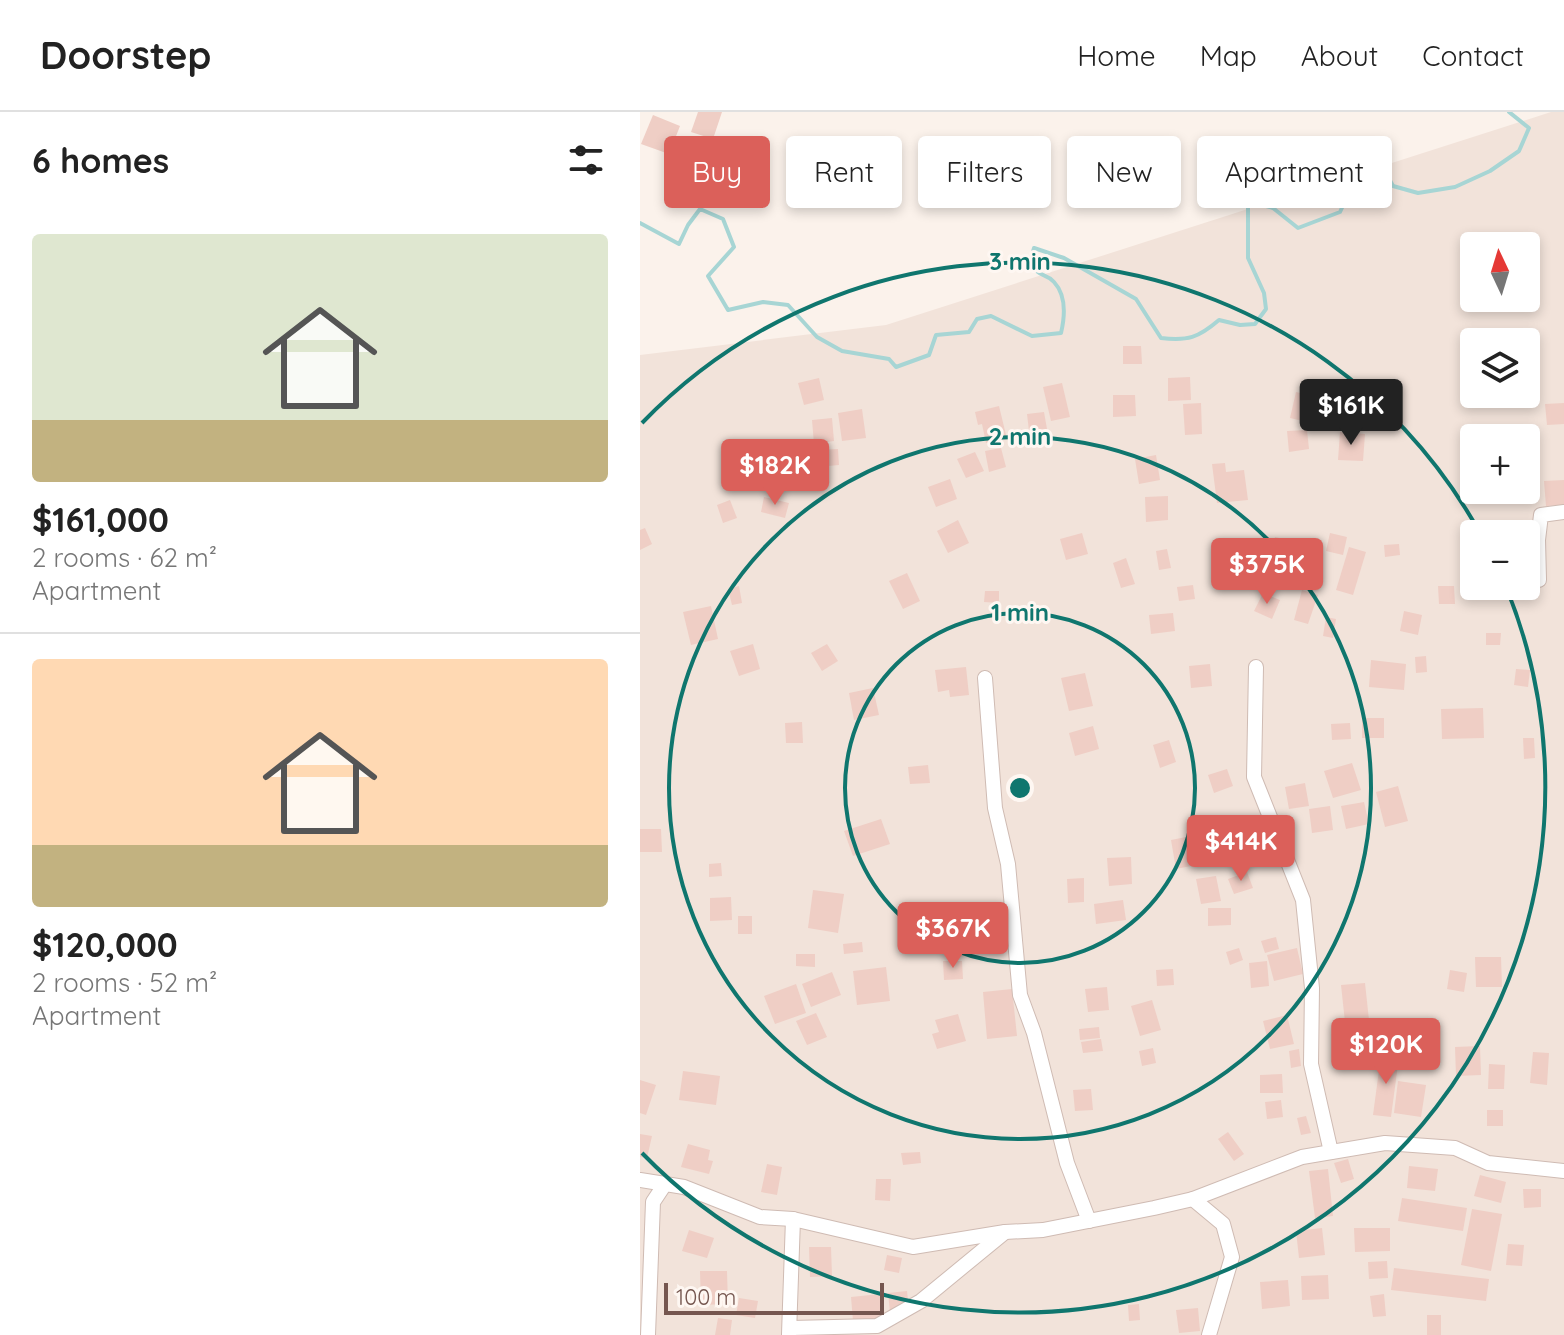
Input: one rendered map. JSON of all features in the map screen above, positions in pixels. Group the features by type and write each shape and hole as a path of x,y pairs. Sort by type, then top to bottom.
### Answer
{"street":[{"path":"1540,523 1541,515 1564,512"},
{"path":"1256,667 1254,777 1303,900 1312,988 1311,1064 1331,1152"},
{"path":"985,678 995,808 1008,864 1020,995 1034,1033 1067,1163 1089,1221"},
{"path":"640,1180 684,1187 760,1217 793,1219 913,1247 1005,1232 1043,1230 1193,1199 1302,1157 1385,1143 1455,1148 1488,1163 1564,1171"},
{"path":"648,1335 653,1202 665,1184"},
{"path":"1193,1199 1223,1224 1232,1257 1209,1335"},
{"path":"793,1219 790,1332 877,1326 921,1301 1005,1232"}],"shaded area":[{"path":"1551,112 1564,112 1564,1335 640,1335 640,355 886,325 1251,208 1392,208 1392,163"}],"building":[{"path":"698,112 722,112 714,136 691,132"},
{"path":"653,115 680,126 676,136 664,136 664,152 641,144"},
{"path":"1123,346 1141,346 1142,364 1123,364"},
{"path":"1190,377 1191,400 1168,401 1168,378"},
{"path":"819,378 824,400 804,405 798,383"},
{"path":"1062,383 1070,417 1051,421 1043,387"},
{"path":"1296,392 1322,398 1316,424 1290,418"},
{"path":"1113,395 1135,395 1136,416 1113,417"},
{"path":"1201,403 1202,434 1185,435 1183,404"},
{"path":"1564,403 1564,424 1547,425 1545,404"},
{"path":"999,406 1007,439 986,443 982,424 978,425 975,412"},
{"path":"862,409 866,438 842,441 838,413"},
{"path":"1044,412 1047,429 1029,431 1027,414"},
{"path":"832,418 834,441 814,444 812,420"},
{"path":"1307,430 1309,449 1289,452 1287,431"},
{"path":"1340,432 1365,434 1363,461 1338,460"},
{"path":"1001,448 1006,467 989,472 985,451"},
{"path":"838,449 839,465 817,467 816,450"},
{"path":"975,452 984,471 966,478 957,459"},
{"path":"1156,455 1160,480 1139,484 1135,459"},
{"path":"1225,463 1226,472 1244,470 1248,500 1217,503 1212,464"},
{"path":"950,479 957,499 936,507 928,487"},
{"path":"1564,480 1564,505 1546,506 1544,481"},
{"path":"1168,496 1168,520 1146,522 1145,497"},
{"path":"764,497 789,503 785,518 761,512"},
{"path":"730,500 737,518 723,523 717,505"},
{"path":"958,520 969,543 948,553 937,531"},
{"path":"645,528 652,544 640,550 640,530"},
{"path":"1082,533 1088,554 1066,560 1060,539"},
{"path":"1330,533 1347,537 1343,555 1326,551"},
{"path":"1275,537 1293,541 1287,565 1269,561"},
{"path":"1399,544 1400,555 1385,557 1384,545"},
{"path":"1349,547 1366,552 1353,595 1336,590"},
{"path":"1223,548 1239,548 1239,564 1224,564"},
{"path":"1167,549 1171,568 1159,570 1156,551"},
{"path":"1126,558 1135,584 1121,588 1113,563"},
{"path":"907,573 920,601 903,609 889,581"},
{"path":"1193,585 1195,599 1179,601 1177,587"},
{"path":"739,586 742,603 732,605 728,589"},
{"path":"1438,586 1454,586 1455,604 1439,604"},
{"path":"1302,590 1318,595 1308,624 1294,620"},
{"path":"985,591 999,591 999,603 984,602"},
{"path":"1263,593 1280,600 1272,619 1254,611"},
{"path":"711,606 718,639 691,645 683,612"},
{"path":"1404,611 1422,615 1418,635 1400,631"},
{"path":"1173,613 1175,631 1151,634 1149,615"},
{"path":"1326,617 1336,619 1333,638 1323,636"},
{"path":"1486,633 1501,633 1500,645 1486,645"},
{"path":"753,644 760,669 739,676 730,651"},
{"path":"827,644 838,661 822,671 811,653"},
{"path":"1426,656 1427,672 1416,673 1415,657"},
{"path":"1371,660 1406,664 1404,690 1369,687"},
{"path":"1210,664 1212,686 1191,688 1189,666"},
{"path":"966,667 969,695 950,697 949,690 938,692 935,670"},
{"path":"1516,669 1530,670 1528,687 1514,685"},
{"path":"1085,673 1093,706 1069,711 1061,678"},
{"path":"873,688 879,715 854,720 849,693"},
{"path":"1483,708 1484,738 1442,739 1441,709"},
{"path":"1362,718 1384,718 1384,738 1362,738"},
{"path":"802,722 803,743 786,743 785,723"},
{"path":"1350,723 1351,739 1332,740 1331,724"},
{"path":"1093,726 1099,749 1075,756 1069,733"},
{"path":"1523,738 1534,738 1535,758 1524,759"},
{"path":"1169,740 1176,762 1160,768 1153,745"},
{"path":"1352,763 1361,790 1333,798 1324,771"},
{"path":"928,765 930,783 910,784 908,767"},
{"path":"1227,769 1233,786 1214,793 1208,775"},
{"path":"1305,783 1309,806 1289,809 1285,787"},
{"path":"1398,786 1408,821 1385,827 1376,792"},
{"path":"1364,802 1369,824 1346,829 1341,806"},
{"path":"1330,806 1333,830 1312,833 1309,809"},
{"path":"881,819 890,844 853,856 844,831"},
{"path":"1249,825 1252,848 1235,850 1232,828"},
{"path":"640,829 661,829 662,852 640,852"},
{"path":"1196,835 1201,864 1176,869 1171,840"},
{"path":"1131,857 1132,884 1109,886 1107,858"},
{"path":"721,863 722,876 709,877 709,864"},
{"path":"1247,872 1253,888 1234,894 1228,879"},
{"path":"1216,876 1221,901 1201,904 1196,879"},
{"path":"1084,878 1084,902 1068,903 1067,879"},
{"path":"813,890 844,894 838,933 808,928"},
{"path":"731,897 732,920 710,921 710,898"},
{"path":"1123,900 1126,920 1096,924 1094,904"},
{"path":"1208,908 1231,908 1231,925 1208,926"},
{"path":"978,911 980,939 956,941 953,913"},
{"path":"738,916 752,916 752,934 738,934"},
{"path":"1276,937 1279,949 1265,953 1261,941"},
{"path":"862,942 863,952 844,954 843,944"},
{"path":"1239,948 1243,960 1230,965 1226,952"},
{"path":"1297,948 1303,974 1274,981 1267,955"},
{"path":"796,954 815,954 815,967 796,966"},
{"path":"1475,957 1501,957 1502,987 1476,987"},
{"path":"943,961 962,961 963,979 944,980"},
{"path":"1267,961 1269,986 1251,988 1249,963"},
{"path":"886,967 890,1001 857,1005 853,971"},
{"path":"1173,969 1174,985 1157,986 1156,970"},
{"path":"1450,970 1467,973 1464,992 1447,989"},
{"path":"832,972 841,995 811,1007 802,984"},
{"path":"1365,983 1369,1020 1345,1022 1341,985"},
{"path":"796,984 806,1013 775,1024 764,996"},
{"path":"1107,987 1109,1010 1088,1012 1085,989"},
{"path":"1012,989 1017,1036 987,1039 983,992"},
{"path":"1152,1000 1161,1030 1140,1036 1131,1006"},
{"path":"816,1013 827,1037 807,1045 796,1021"},
{"path":"958,1014 966,1041 937,1049 932,1034 939,1032 935,1020"},
{"path":"1287,1015 1294,1044 1270,1049 1263,1021"},
{"path":"1099,1027 1100,1038 1080,1040 1079,1029"},
{"path":"1101,1039 1103,1051 1083,1053 1081,1042"},
{"path":"1401,1039 1402,1053 1377,1054 1377,1040"},
{"path":"1370,1042 1371,1068 1340,1070 1339,1044"},
{"path":"1480,1046 1481,1075 1456,1076 1455,1047"},
{"path":"1153,1048 1156,1063 1142,1066 1139,1051"},
{"path":"1299,1049 1301,1066 1291,1068 1289,1051"},
{"path":"1533,1052 1549,1053 1547,1085 1530,1083"},
{"path":"1381,1055 1399,1057 1391,1117 1373,1115"},
{"path":"1489,1064 1505,1065 1504,1089 1488,1089"},
{"path":"683,1071 720,1076 716,1105 679,1100"},
{"path":"1282,1074 1283,1093 1260,1093 1260,1075"},
{"path":"640,1080 656,1085 646,1115 640,1113"},
{"path":"1398,1081 1426,1085 1421,1117 1394,1113"},
{"path":"1091,1089 1093,1110 1075,1111 1073,1090"},
{"path":"1281,1100 1283,1117 1267,1119 1265,1102"},
{"path":"1487,1110 1503,1110 1503,1126 1487,1126"},
{"path":"1306,1116 1311,1133 1301,1135 1297,1118"},
{"path":"1228,1132 1244,1154 1234,1161 1218,1139"},
{"path":"640,1134 652,1136 647,1158 640,1157"},
{"path":"688,1144 710,1150 708,1160 713,1161 709,1174 681,1167"},
{"path":"920,1152 921,1163 903,1165 901,1153"},
{"path":"1348,1159 1354,1179 1341,1183 1334,1163"},
{"path":"767,1164 782,1167 777,1195 761,1192"},
{"path":"1409,1166 1438,1169 1435,1191 1407,1188"},
{"path":"1328,1169 1333,1216 1315,1218 1309,1171"},
{"path":"1480,1175 1506,1182 1501,1203 1474,1196"},
{"path":"876,1179 891,1179 890,1201 875,1200"},
{"path":"1523,1189 1541,1189 1541,1207 1524,1208"},
{"path":"1402,1198 1467,1208 1463,1231 1398,1221"},
{"path":"1472,1209 1502,1214 1491,1271 1461,1265"},
{"path":"1322,1228 1325,1255 1299,1258 1296,1231"},
{"path":"1354,1228 1390,1228 1390,1251 1355,1252"},
{"path":"689,1230 714,1238 707,1258 682,1251"},
{"path":"1508,1244 1524,1245 1522,1266 1506,1265"},
{"path":"809,1247 831,1247 832,1276 810,1277"},
{"path":"887,1255 902,1258 899,1273 884,1270"},
{"path":"1387,1261 1388,1278 1369,1279 1368,1262"},
{"path":"1394,1268 1489,1279 1486,1301 1391,1290"},
{"path":"700,1271 727,1271 728,1304 701,1305"},
{"path":"1328,1275 1329,1299 1302,1300 1301,1276"},
{"path":"1288,1280 1290,1306 1262,1309 1260,1282"},
{"path":"907,1291 909,1310 890,1312 888,1293"},
{"path":"880,1294 882,1318 853,1321 851,1297"},
{"path":"1384,1294 1386,1316 1373,1317 1370,1296"},
{"path":"739,1298 758,1301 755,1318 736,1315"},
{"path":"1139,1304 1140,1320 1129,1321 1128,1305"},
{"path":"1198,1308 1200,1331 1179,1333 1176,1310"},
{"path":"1427,1315 1441,1315 1441,1335 1427,1335"},
{"path":"718,1318 732,1320 730,1335 715,1335"}],"waterway":[{"path":"640,223 679,244 700,209 723,219 734,247 708,276 728,310 763,302 788,305 817,337 842,351 889,359 896,367 929,355 936,335 969,332 977,319 991,316 1032,336 1061,333 1064,313 1061,293 1054,282 1033,267 1030,261 1034,248 1064,258 1136,299 1161,338 1186,338 1205,331 1219,320 1240,325 1255,324 1266,309 1264,293 1248,258 1248,201 1273,208 1298,228 1340,212 1352,186 1344,175 1356,148 1374,139 1380,162 1393,186 1418,193 1455,187 1490,171 1519,151 1529,128 1509,112"}]}
